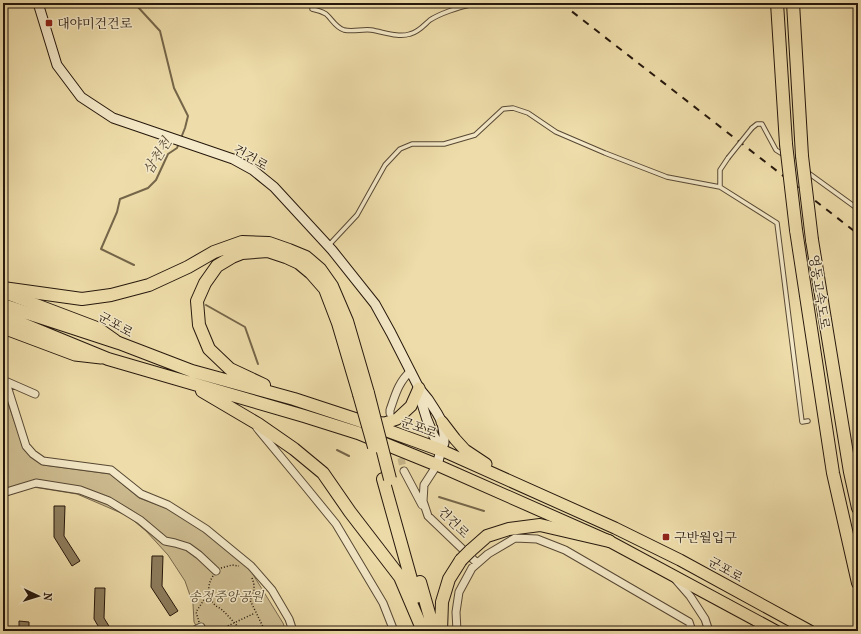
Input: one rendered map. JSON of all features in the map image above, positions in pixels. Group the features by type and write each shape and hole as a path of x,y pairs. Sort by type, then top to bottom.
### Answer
{"highway":[{"name":"영동고속도로","path":"777,3 786,144 796,230 834,473 858,582"},
{"name":"영동고속도로","path":"793,3 799,162 850,472 858,508"},
{"path":"3,288 82,299 111,295 149,285 188,267 214,252 242,242 269,243 306,257 320,269 332,286 347,322 363,394 387,479 434,631"},
{"path":"294,399 230,369 209,349 199,325 197,300 205,283 217,266 242,253 268,251 286,257 299,263 311,273 325,289 363,394"},
{"path":"3,305 119,343"},
{"path":"3,316 108,359 358,433 437,465"},
{"name":"군포로","path":"119,343 192,371 294,399 441,450"},
{"path":"186,382 249,418 294,449 322,473 400,577 424,631"},
{"path":"387,479 424,631"},
{"path":"442,631 442,602 449,579 461,560 487,536 509,529 540,526 609,542"}],"main road":[{"name":"건건로","path":"38,3 57,65 81,97 113,118 233,159 253,170 274,187 328,246 375,304 419,388 434,408 442,422 444,443 437,465"},
{"name":"군포로","path":"3,292 98,328 119,343"},
{"path":"3,328 75,355 108,359"},
{"name":"건건로","path":"419,388 420,399 434,437 441,450"},
{"path":"361,421 385,423 397,419 411,406 419,388"},
{"path":"442,422 465,450 486,464 487,470"},
{"name":"군포로","path":"441,450 628,534 680,560 810,631"},
{"path":"437,465 609,542 776,631"}],"street":[{"path":"390,413 398,386 405,376 411,371"},
{"path":"3,380 35,394"},
{"path":"3,383 8,389 26,446 33,454 43,461 111,470 141,494 168,505 206,529 251,566 272,590 289,619 294,631"},
{"path":"249,418 336,524 383,603 394,631"},
{"name":"건건로","path":"437,465 424,485 423,501 428,516 477,563"},
{"path":"404,471 428,516"},
{"path":"3,493 36,483 80,490 110,500 140,520 165,541 175,543 199,554 216,571"},
{"path":"457,631 456,612 459,592 472,568 488,554 515,538 538,539 565,550 677,614 689,622 692,631"},
{"path":"673,576 690,596 706,619 709,631"},
{"path":"193,631 201,627"}],"lane":[{"path":"312,9 325,14 336,26 343,30 370,30 402,35 412,34 437,16 460,8 470,5 490,5 500,3"},
{"path":"328,246 357,215 385,165 400,149 412,144 444,144 475,135 503,109 513,108 528,113 556,132 667,177 720,187 777,223 802,422 808,421"},
{"path":"720,187 720,170 752,128 758,124 762,124 776,150 799,162 858,209"}],"path":[{"path":"240,566 226,566 216,571 211,579 209,592 211,600 214,604 222,610 242,631"},
{"path":"250,576 254,585 254,591 250,600 265,631"},
{"path":"201,627 196,612 209,592"},
{"path":"217,631 256,612"}],"green space":[{"name":"송정중앙공원","path":"3,389 24,449 32,458 43,465 110,474 139,498 166,508 204,531 249,568 283,623 286,631 199,631 194,622 193,604 185,581 168,555 146,531 128,516 77,494 33,487 3,497"}],"building":[{"path":"54,506 65,506 64,536 80,561 72,566 54,537"},
{"path":"152,556 163,556 162,586 178,611 170,616 151,587"},
{"path":"95,588 105,588 104,618 112,631 101,631 94,619"},
{"path":"19,621 29,622 29,631 19,631"}],"waterway":[{"name":"삼천천","path":"137,3 137,6 160,31 174,88 188,116 181,138"},
{"name":"삼천천","path":"134,265 101,249 117,212 120,199 148,188 156,180 168,154 177,148 179,143"},
{"name":"삼천천","path":"206,305 245,327 258,364"},
{"name":"삼천천","path":"337,450 349,456"},
{"name":"삼천천","path":"439,497 484,511"}],"tunnel":[{"path":"391,417 404,471"}],"railway":[{"path":"561,3 858,234"}],"place":[{"name":"대야미건건로","path":"49,23"},
{"name":"구반월입구","path":"666,537"}]}
